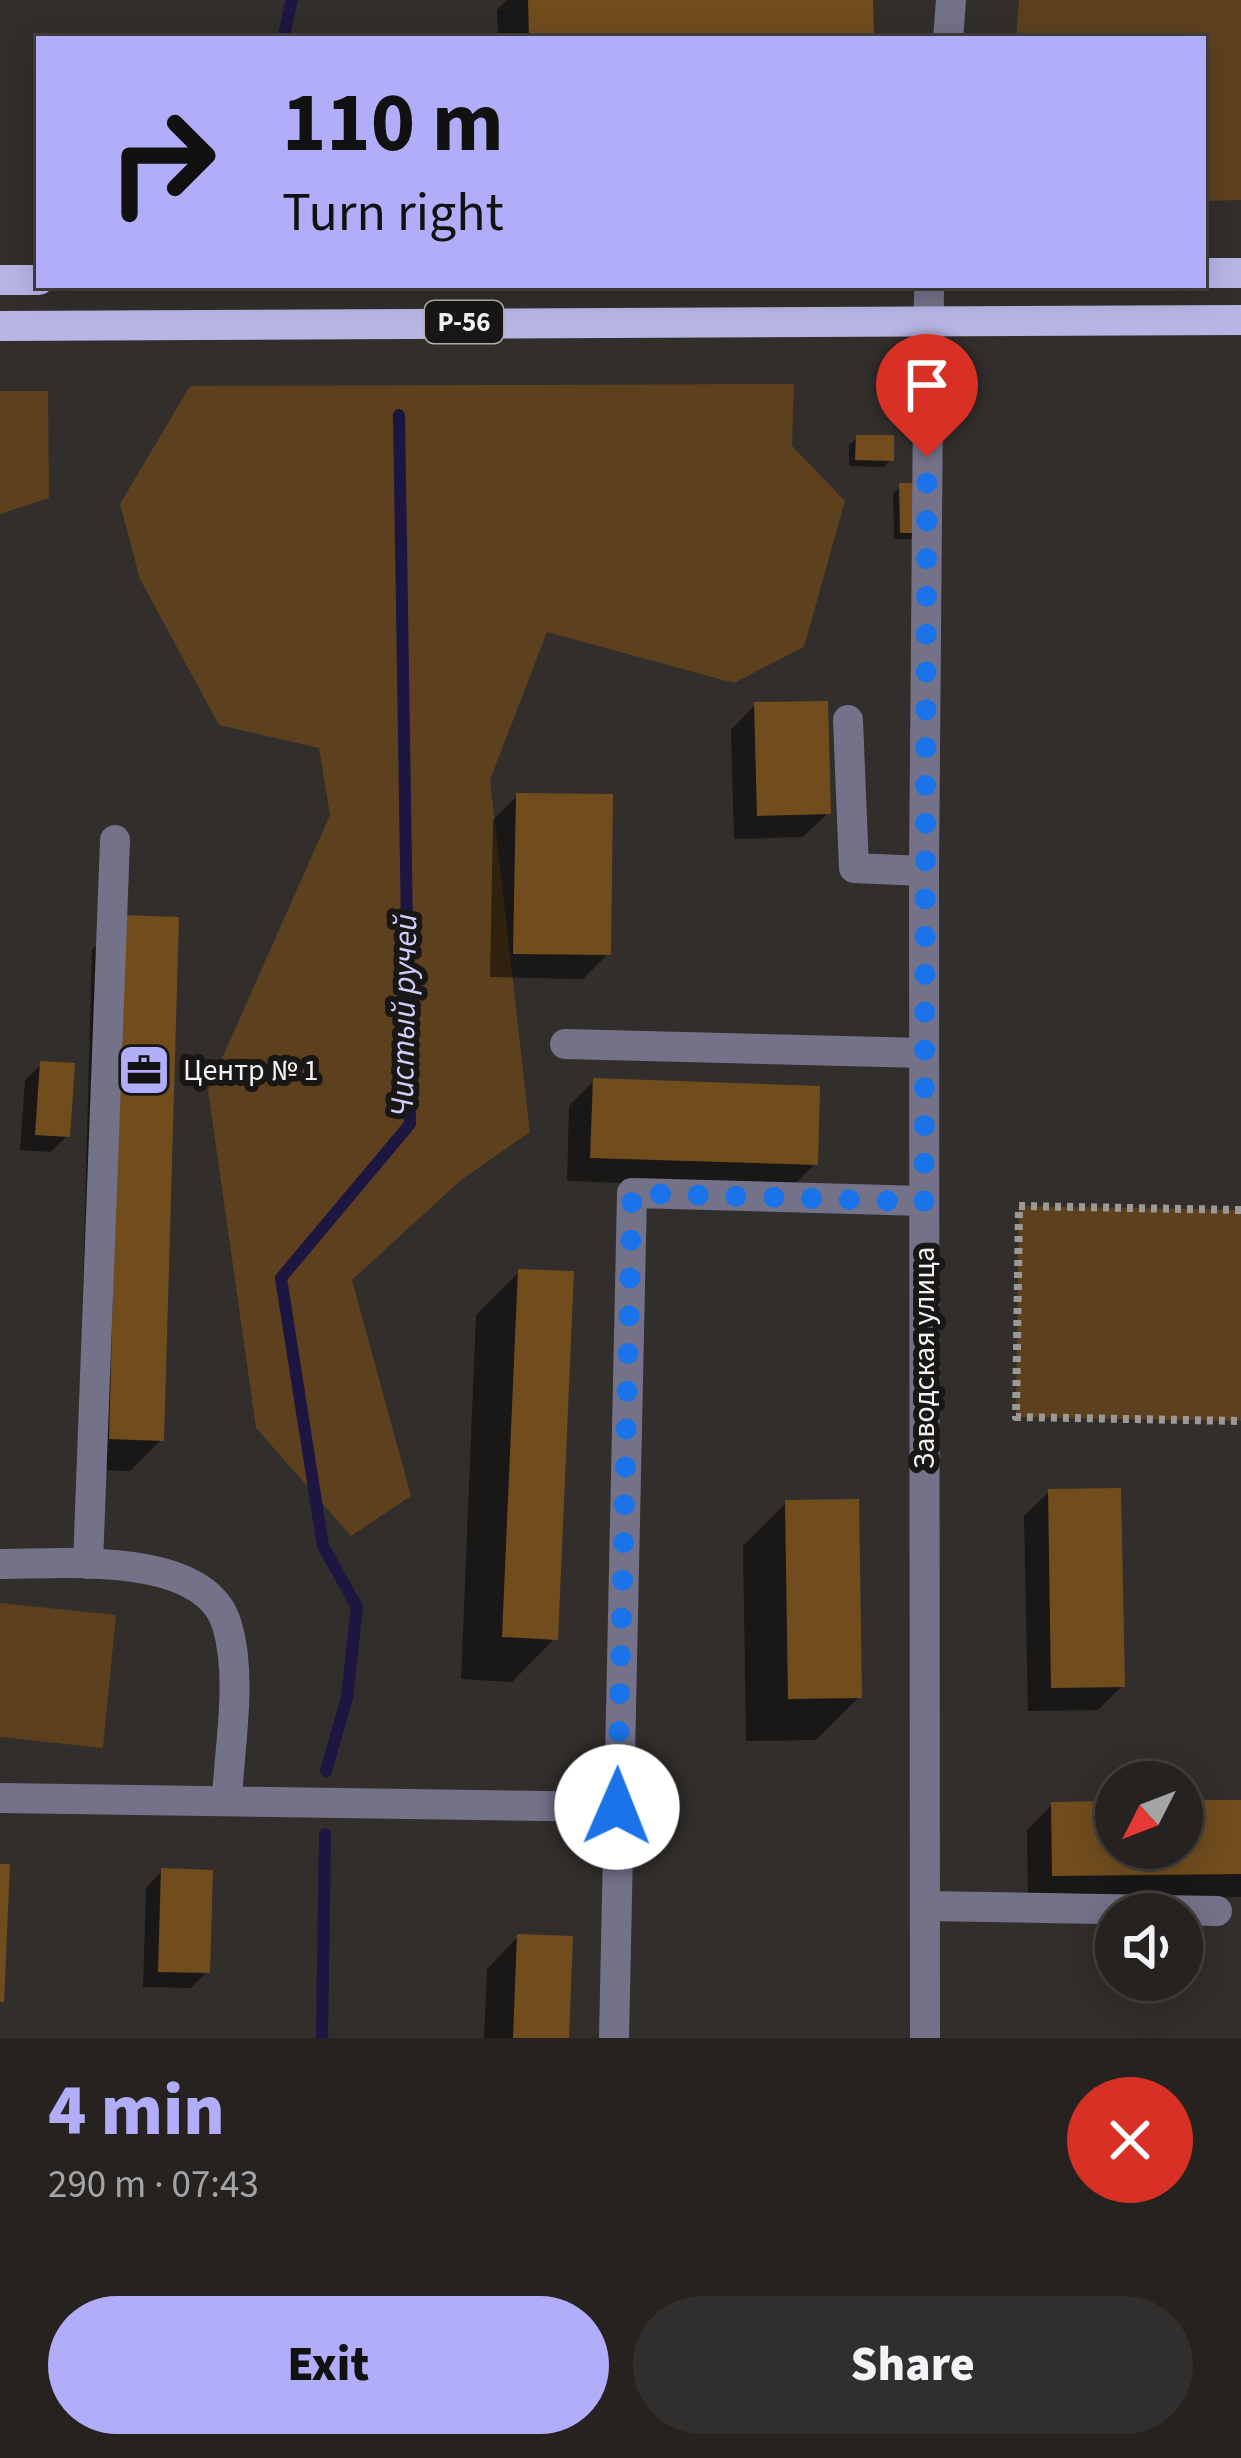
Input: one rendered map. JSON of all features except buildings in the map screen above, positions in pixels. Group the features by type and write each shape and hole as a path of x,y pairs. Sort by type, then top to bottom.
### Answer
{"main road":[{"path":"1206,273 1241,273"},
{"path":"0,280 36,280"},
{"name":"Р-56","path":"0,326 1241,320"}],"street":[{"path":"948,36 951,0"},
{"name":"Заводская улица","path":"925,2038 928,288"},
{"path":"848,720 854,868 924,872"},
{"path":"88,1564 116,840"},
{"path":"565,1044 924,1053"},
{"path":"614,2038 632,1193 924,1202"},
{"path":"0,1564 88,1564 159,1571 201,1587 226,1622 232,1676 227,1801"},
{"path":"0,1798 617,1807"},
{"path":"925,1906 1217,1911"}],"path":[{"path":"1241,1210 1019,1206 1016,1417 1241,1421"}],"shaded area":[{"path":"1019,0 1241,0 1241,200 1206,201 1206,36 1016,36"},
{"path":"794,384 792,446 845,501 804,647 734,683 547,632 490,780 530,1132 461,1180 352,1280 411,1496 351,1536 256,1428 208,1090 330,815 319,748 219,725 140,579 120,504 190,386"},
{"path":"0,391 48,391 49,498 0,514"},
{"path":"1019,1206 1241,1210 1241,1421 1016,1417"},
{"path":"0,1603 116,1615 103,1748 0,1737"}],"waterway":[{"name":"Чистый ручей","path":"284,36 292,0"},
{"name":"Чистый ручей","path":"326,1771 347,1697 357,1607 323,1546 281,1278 410,1124 399,415"},
{"name":"Чистый ручей","path":"322,2038 325,1834"}],"place":[{"name":"Центр № 1","path":"144,1070"}],"route":[{"path":"617,1807 632,1193 924,1202 927,457"}]}
